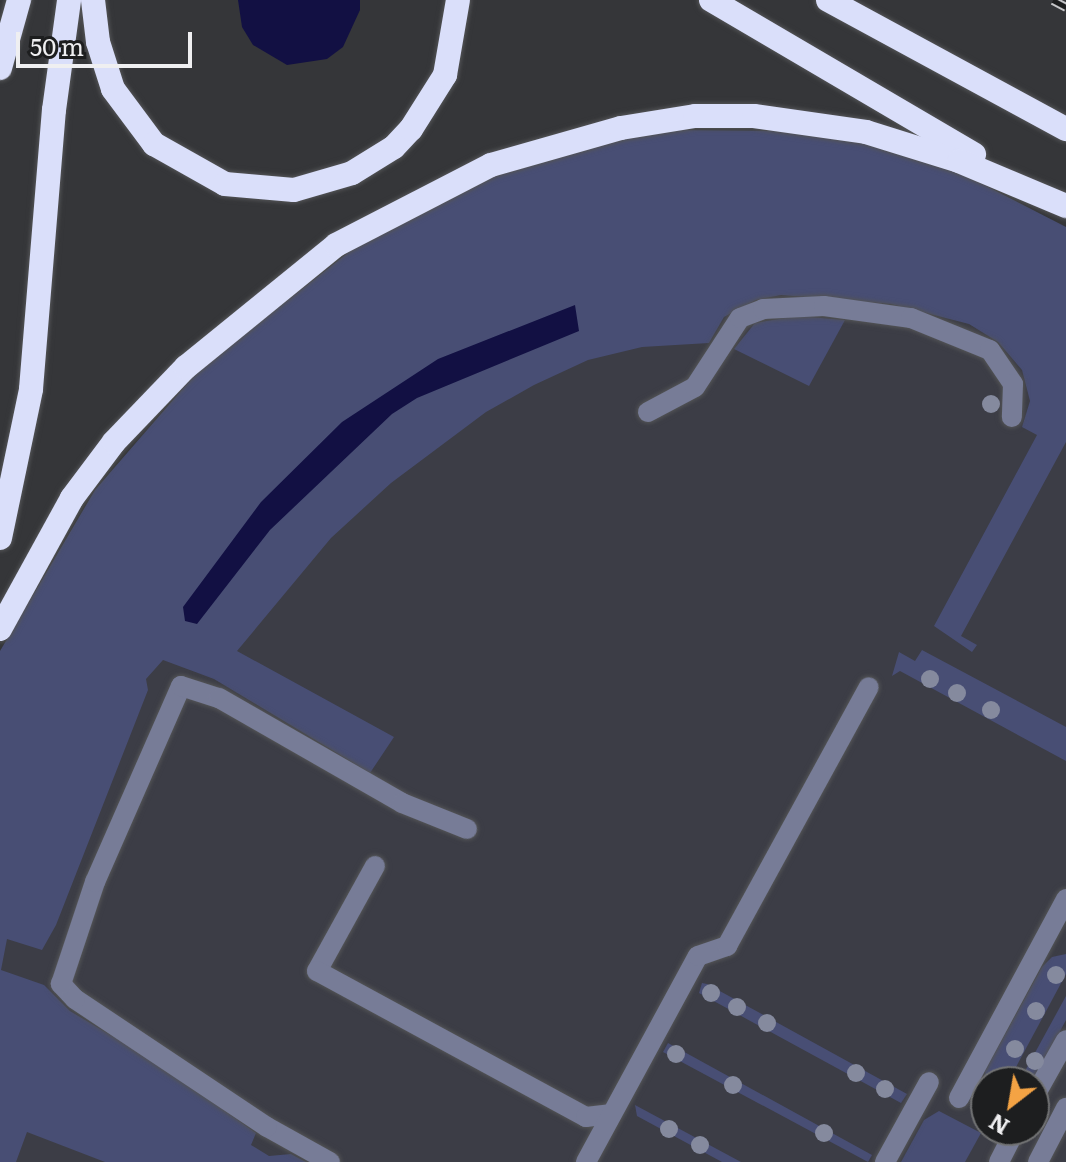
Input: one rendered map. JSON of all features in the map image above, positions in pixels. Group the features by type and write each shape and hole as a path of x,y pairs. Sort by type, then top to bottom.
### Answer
{"highway":[{"path":"0,68 19,0"},
{"path":"0,538 31,389 54,110 69,0"},
{"path":"93,0 98,42 113,89 154,144 225,184 294,190 352,173 394,147 411,129 445,75 458,0"},
{"path":"711,0 1066,206"},
{"path":"828,0 1066,129"},
{"path":"0,629 72,498 114,442 186,367 336,245 491,165 632,125 695,116 754,116 879,136 959,161 1066,206"}],"street":[{"path":"648,412 695,387 740,318 763,309 824,306 911,318 990,350 1013,384 1012,417"},
{"path":"330,1162 267,1127 61,984 95,882 181,686 219,698 402,803 467,829"},
{"path":"586,1162 698,956 727,946 869,687"},
{"path":"375,866 317,971 586,1117 612,1114"},
{"path":"959,1098 1066,899"},
{"path":"1050,1068 1066,1040"},
{"path":"885,1162 929,1082"},
{"path":"1038,1162 1066,1108"}],"shaded area":[{"path":"238,0 360,0 360,10 343,47 327,59 287,65 253,45 242,27"},
{"path":"673,130 801,131 855,139 957,171 1066,227 1066,442 961,636 977,645 972,652 934,626 1037,435 1022,427 1030,401 1022,370 998,342 969,324 891,304 781,295 756,300 724,317 709,343 642,347 588,360 534,385 486,412 391,483 331,538 237,651 394,737 370,773 214,679 163,660 146,679 148,690 56,925 42,950 7,939 1,970 44,985 70,1011 156,1062 256,1133 251,1145 269,1156 291,1154 306,1162 105,1162 27,1132 16,1162 0,1162 0,651 95,490 199,370 354,248 493,177 619,139"},
{"path":"1066,253 1066,1162 0,1162 0,750 216,371"},
{"path":"575,305 579,331 417,398 392,414 270,530 197,624 185,621 183,607 261,502 342,422 438,359"},
{"path":"797,316 845,320 809,386 734,349 755,323"},
{"path":"922,650 1066,727 1066,761 900,671 892,676 899,652 915,661"},
{"path":"1066,954 1066,974 1017,1066 988,1066 1042,967 1052,957"},
{"path":"702,983 907,1094 901,1103 699,993"},
{"path":"1066,996 1066,1020 1042,1066 1028,1066"},
{"path":"668,1043 872,1155 868,1162 663,1052"},
{"path":"635,1105 741,1162 722,1162 637,1116"},
{"path":"939,1111 970,1127 970,1146 974,1146 965,1162 901,1162 924,1120"}],"railway":[{"path":"1053,0 1066,7"}]}
